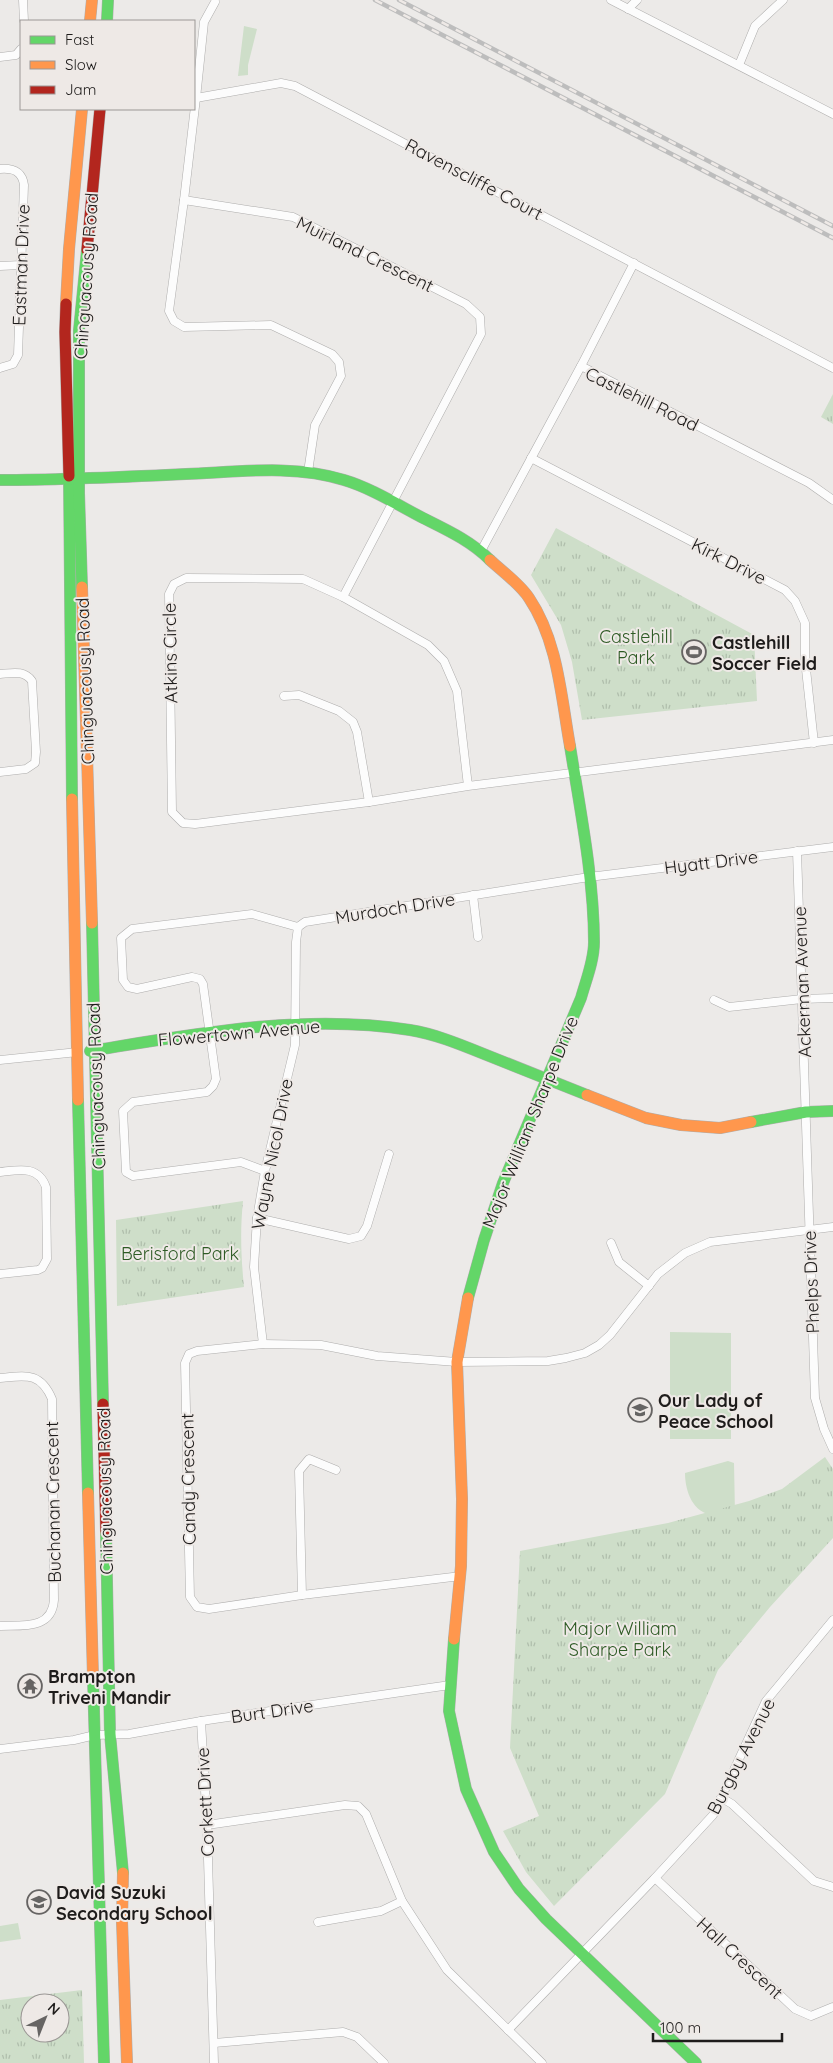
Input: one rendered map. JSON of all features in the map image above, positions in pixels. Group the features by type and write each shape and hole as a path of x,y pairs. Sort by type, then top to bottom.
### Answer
{"main road":[{"path":"90,20 92,0"},
{"path":"107,20 108,0"},
{"name":"Chinguacousy Road","path":"82,110 69,249 65,332 74,480 95,1050 110,1734 123,1867 122,1920 127,2063"},
{"name":"Chinguacousy Road","path":"100,110 79,330 74,480 72,835 89,1568 104,2063"},
{"name":"Major William Sharpe Drive","path":"0,480 74,480 248,471 308,472 345,480 393,502 460,537 481,551 528,596 544,624 556,664 574,773 589,877 594,944 581,998 546,1078 504,1183 484,1240 468,1298 457,1362 462,1499 461,1576 449,1711 466,1789 494,1852 519,1889 546,1919 696,2063"},
{"name":"Flowertown Avenue","path":"78,1052 210,1032 295,1024 342,1024 411,1030 462,1045 646,1118 681,1125 720,1128 806,1112 833,1110"}],"street":[{"path":"23,0 24,20"},
{"path":"611,0 833,114"},
{"path":"628,9 636,0"},
{"path":"739,65 755,26 783,0"},
{"path":"195,106 204,22 215,2"},
{"path":"0,57 16,55 20,49"},
{"name":"Ravenscliffe Court","path":"196,98 281,83 295,86 833,368"},
{"path":"195,110 169,311 174,321 184,327 271,325 332,354 340,362 341,376 315,425 308,472"},
{"name":"Eastman Drive","path":"0,168 16,170 23,181 18,355 13,364 0,368"},
{"name":"Muirland Crescent","path":"184,200 293,217 466,304 480,317 481,334 343,597"},
{"path":"581,366 634,263"},
{"path":"0,266 21,265"},
{"name":"Castlehill Road","path":"481,551 581,366 809,483 833,500"},
{"name":"Kirk Drive","path":"532,458 784,590 795,601 805,623 805,660 814,743"},
{"name":"Atkins Circle","path":"468,786 457,691 444,661 428,645 343,597 303,579 186,578 174,584 169,594 172,812 183,823 195,824 369,802 468,786 574,773"},
{"path":"0,674 17,672 28,676 32,681 34,686 36,752 34,763 26,769 0,772"},
{"path":"284,696 299,695 339,711 353,722 357,732 369,802"},
{"path":"574,773 833,740"},
{"name":"Hyatt Drive","path":"589,877 833,847"},
{"name":"Ackerman Avenue","path":"797,851 806,1112"},
{"name":"Murdoch Drive","path":"298,927 305,922 589,877"},
{"path":"473,895 478,937"},
{"path":"265,1171 241,1162 132,1176 126,1172 124,1111 132,1102 207,1092 213,1086 216,1079 203,984 200,979 192,977 137,989 128,987 123,980 121,938 132,928 252,914 298,927 295,1024"},
{"path":"714,1000 729,1007 802,999 833,998"},
{"name":"Wayne Nicol Drive","path":"263,1344 254,1266 257,1218 265,1171 295,1045 295,1024"},
{"path":"0,1060 78,1052"},
{"name":"Phelps Drive","path":"806,1112 815,1398 824,1429 833,1449"},
{"path":"257,1218 349,1239 361,1236 367,1226 389,1154"},
{"path":"0,1172 26,1169 39,1174 44,1180 46,1187 47,1259 42,1268 38,1270 0,1274"},
{"name":"Candy Crescent","path":"461,1576 302,1595 209,1609 197,1607 190,1597 185,1363 189,1354 197,1351 263,1344 321,1345 377,1356 457,1362 548,1361 586,1353 599,1345 610,1335 658,1274 685,1253 710,1242 833,1227"},
{"path":"611,1243 619,1262 649,1286"},
{"name":"Buchanan Crescent","path":"0,1378 32,1376 45,1385 52,1398 54,1600 51,1614 41,1623 35,1625 0,1626"},
{"path":"302,1595 299,1471 309,1459 336,1470"},
{"name":"Burgby Avenue","path":"508,2030 656,1878 713,1815 766,1701 833,1620"},
{"name":"Burt Drive","path":"0,1749 74,1740 95,1735 129,1734 201,1721 450,1685"},
{"name":"Corkett Drive","path":"201,1721 214,2063"},
{"path":"722,1798 732,1804 814,1881 833,1887"},
{"path":"206,1825 345,1805 358,1806 366,1814 402,1902 447,1970 542,2063"},
{"name":"Hall Crescent","path":"656,1878 795,2010 810,2016 833,2007"},
{"path":"318,1922 381,1910 402,1902"},
{"path":"214,2043 343,2032 356,2037 384,2063"}],"green space":[{"path":"244,26 257,29 248,65 248,75 238,76"},
{"path":"833,394 833,424 821,417"},
{"name":"Castlehill Park","path":"556,528 754,635 757,701 582,720 572,662 561,625 531,575"},
{"name":"Berisford Park","path":"243,1201 241,1244 244,1287 117,1306 116,1220"},
{"path":"670,1332 731,1333 731,1439 670,1439"},
{"name":"Major William Sharpe Park","path":"825,1457 833,1469 833,1538 770,1607 718,1670 665,1794 554,1906 526,1872 503,1831 539,1816 510,1748 520,1551 668,1523 749,1501 782,1489"},
{"path":"728,1461 734,1463 735,1514 707,1514 701,1511 692,1500 685,1480 685,1473"},
{"path":"18,1923 21,1939 0,1942 0,1926"},
{"path":"82,1990 84,2063 0,2063 0,2000 20,1998 20,2043 70,2043 70,1993 57,1993"}],"railway":[{"path":"375,0 833,238"},
{"path":"399,0 833,226"}],"traffic: fast":[{"path":"107,20 108,0"},
{"path":"82,587 79,493 79,330 87,250"},
{"path":"0,480 93,478 265,470 325,475 354,483 384,497 458,536 490,560"},
{"path":"69,476 72,799"},
{"path":"468,1298 484,1240 503,1183 581,998 593,956 592,894 570,746"},
{"path":"92,923 103,1404"},
{"path":"90,1051 209,1032 249,1028 289,1025 370,1025 410,1030 440,1037 587,1095"},
{"path":"78,1100 88,1493"},
{"path":"751,1122 806,1112 833,1111"},
{"path":"106,1532 110,1734 123,1873"},
{"path":"454,1639 449,1711 466,1789 494,1852 519,1889 546,1919 696,2063"},
{"path":"93,1677 104,2063"}],"traffic: slow":[{"path":"90,20 92,0"},
{"path":"66,304 69,249 82,110"},
{"path":"490,560 525,593 539,615 557,669 570,746"},
{"path":"82,587 92,923"},
{"path":"72,799 78,1100"},
{"path":"587,1095 646,1118 681,1125 720,1128 751,1122"},
{"path":"454,1639 461,1566 462,1499 457,1362 468,1298"},
{"path":"88,1493 93,1677"},
{"path":"123,1873 122,1921 127,2063"}],"traffic: jam":[{"path":"87,250 100,110"},
{"path":"66,304 69,476"},
{"path":"103,1404 106,1532"}],"place":[{"name":"Castlehill Soccer Field","path":"694,652"},
{"name":"Our Lady of Peace School","path":"640,1410"},
{"name":"Brampton Triveni Mandir","path":"30,1686"},
{"name":"David Suzuki Secondary School","path":"39,1902"}]}
